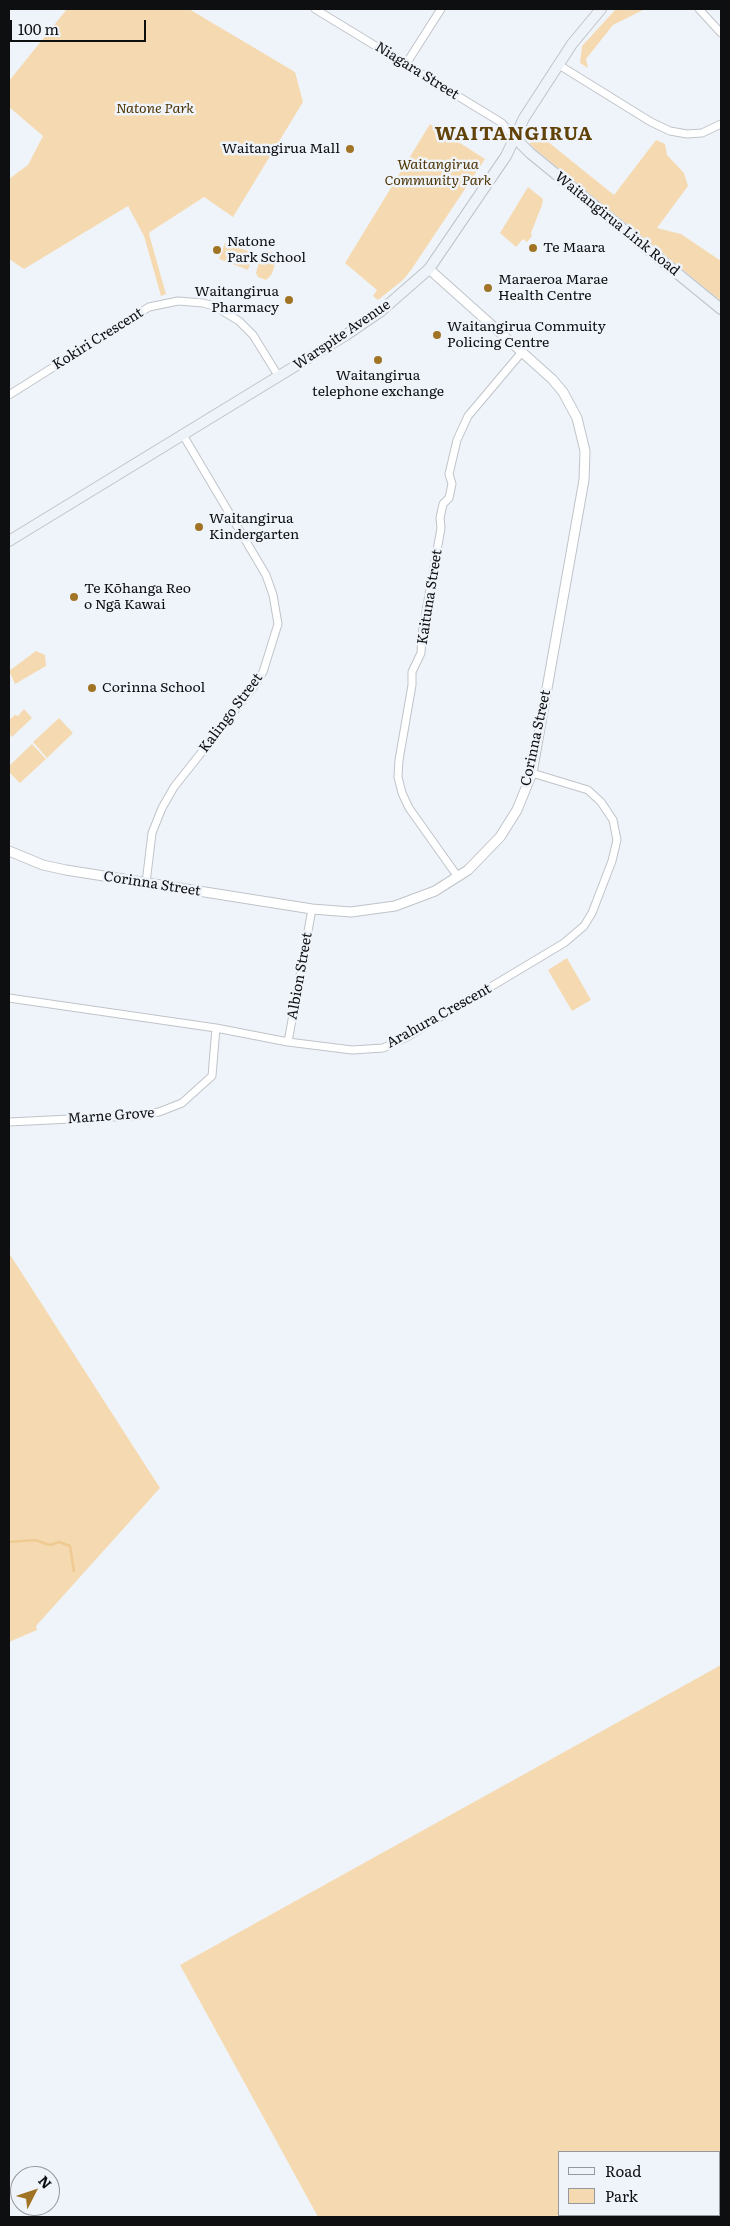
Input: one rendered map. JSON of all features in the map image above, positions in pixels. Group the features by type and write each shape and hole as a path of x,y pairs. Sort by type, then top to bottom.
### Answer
{"main road":[{"name":"Warspite Avenue","path":"9,541 279,376 381,311 428,269 506,156 524,118 582,29 601,9"},
{"name":"Waitangirua Link Road","path":"515,138 721,309"}],"street":[{"name":"Niagara Street","path":"315,9 502,123 515,138"},
{"path":"406,64 440,9"},
{"path":"698,9 721,32"},
{"path":"559,65 651,122 670,131 687,134 702,133 721,124"},
{"name":"Corinna Street","path":"9,851 43,865 66,870 312,909 351,912 395,906 424,896 458,877 479,860 500,837 517,810 532,773 582,494 586,461 581,431 570,404 552,379 428,269"},
{"name":"Kokiri Crescent","path":"9,394 149,307 178,301 214,306 239,321 253,335 279,376"},
{"name":"Kaituna Street","path":"458,877 410,808 402,793 398,777 399,760 412,685 412,672 422,652 422,634 441,528 440,518 443,504 448,498 452,484 450,474 457,440 468,416 522,352"},
{"name":"Kalingo Street","path":"146,883 152,834 162,808 174,787 255,685 263,672 278,624 273,595 266,575 183,435"},
{"name":"Arahura Crescent","path":"9,998 216,1028 288,1042 352,1050 383,1048 407,1037 564,943 584,926 592,913 612,861 617,840 612,820 600,802 588,790 532,773"},
{"name":"Albion Street","path":"288,1042 312,909"},
{"name":"Marne Grove","path":"9,1122 132,1116 159,1112 182,1104 212,1076 216,1028"}],"green space":[{"name":"Natone Park","path":"67,9 189,9 295,72 303,102 233,217 204,197 150,232 166,294 161,296 144,236 128,206 24,269 9,259 9,179 28,165 43,136 9,107 9,81"},
{"path":"616,9 645,9 613,25 586,59 588,68 580,63 582,46"},
{"name":"Waitangirua Community Park","path":"430,124 485,159 411,270 403,280 378,300 373,296 377,290 345,263"},
{"path":"532,129 614,195 656,140 665,144 667,155 684,173 688,186 657,228 681,234 721,261 721,301 536,150 530,144 528,136"},
{"path":"528,187 543,199 542,205 531,233 532,236 527,242 523,239 516,247 500,233"},
{"path":"225,243 254,253 248,270 219,259"},
{"path":"269,251 276,254 274,258 276,260 272,274 266,280 258,277 256,273 261,256"},
{"path":"36,651 45,655 46,666 15,684 9,671"},
{"path":"24,709 32,718 12,737 9,733 9,720 15,715 18,716"},
{"path":"59,718 73,733 47,758 33,742"},
{"path":"32,744 46,759 20,783 9,772 9,766"},
{"path":"567,958 591,1000 572,1011 548,970"},
{"path":"9,1253 160,1488 36,1626 37,1630 9,1642"},
{"path":"721,1665 721,2217 318,2217 180,1965"}],"waterway":[{"path":"9,1542 35,1540 50,1545 59,1542 70,1546 74,1571"},
{"path":"720,2206 721,2217"}],"place":[{"name":"Waitangirua Mall","path":"350,149"},
{"name":"Te Maara","path":"533,248"},
{"name":"Natone Park School","path":"217,250"},
{"name":"Maraeroa Marae Health Centre","path":"488,288"},
{"name":"Waitangirua Pharmacy","path":"289,300"},
{"name":"Waitangirua Commuity Policing Centre","path":"437,335"},
{"name":"Waitangirua telephone exchange","path":"378,360"},
{"name":"Waitangirua Kindergarten","path":"199,527"},
{"name":"Te Kōhanga Reo o Ngā Kawai","path":"74,597"},
{"name":"Corinna School","path":"92,688"}],"district":[{"name":"WAITANGIRUA","path":"514,134"}]}
